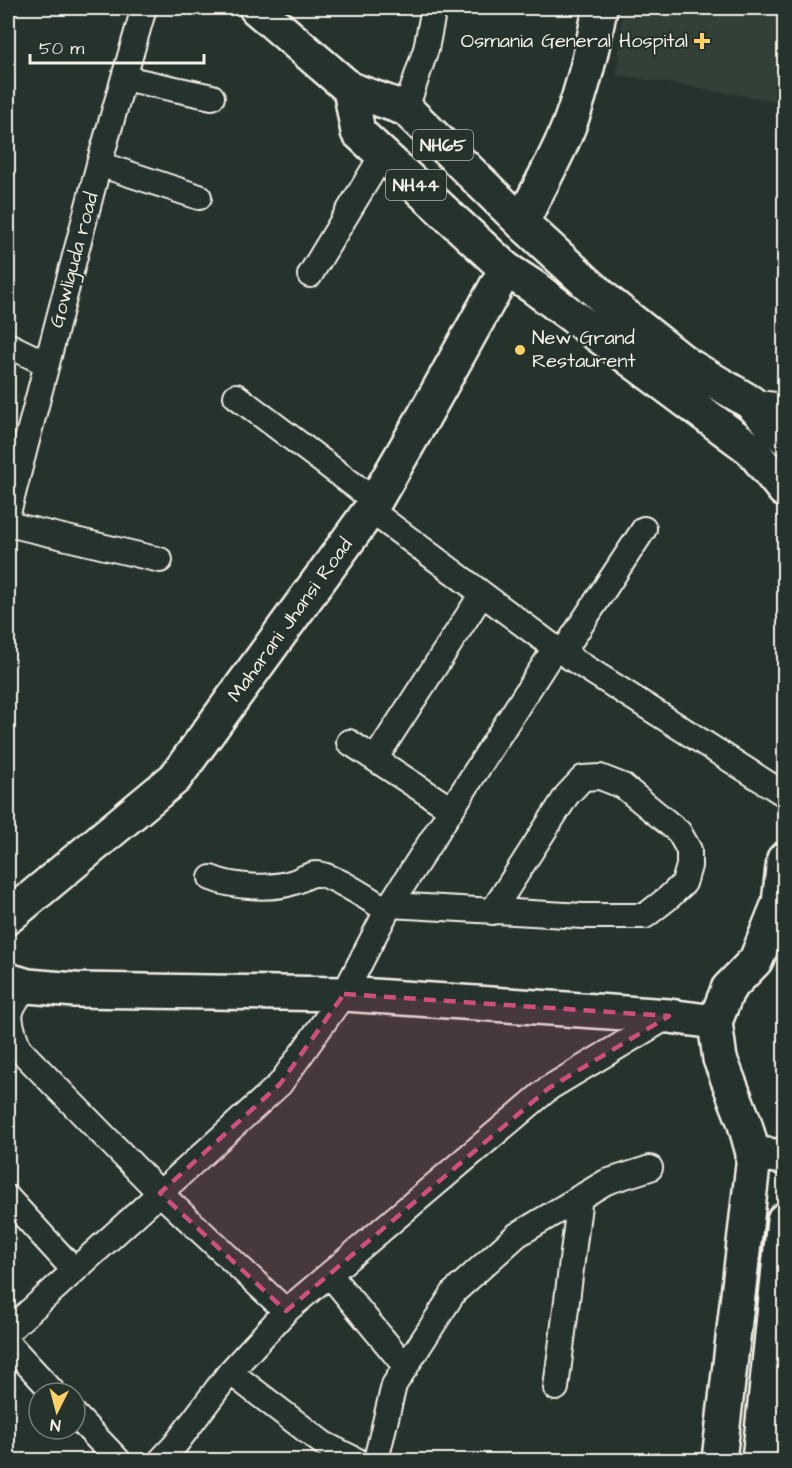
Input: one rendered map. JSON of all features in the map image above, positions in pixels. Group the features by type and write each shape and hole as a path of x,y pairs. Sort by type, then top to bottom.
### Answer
{"main road":[{"path":"256,8 350,89"},
{"path":"600,8 591,57 569,124 522,223 609,303 686,364 750,402 784,437"},
{"name":"NH65","path":"350,89 405,109 522,223"},
{"name":"NH44","path":"350,89 358,132 506,269 751,449 784,490"},
{"name":"Maharani Jhansi Road","path":"8,917 175,778 372,505 506,269"},
{"path":"719,1461 769,1155 744,1121 720,1059 715,1022 728,989 756,960 779,903 784,859"},
{"path":"18,983 75,990 344,994 669,1016 715,1022"},
{"path":"759,1461 780,1319 784,1220"}],"street":[{"name":"Gowliguda road","path":"8,515 15,458 47,364 99,164 144,8"},
{"path":"405,109 426,49 434,8"},
{"path":"124,78 212,97"},
{"path":"310,275 383,154"},
{"path":"99,164 199,197"},
{"path":"8,345 47,364"},
{"path":"236,396 483,594 559,650 784,794"},
{"path":"750,402 784,406"},
{"path":"8,515 160,560"},
{"path":"8,1330 280,1084 344,994 389,908 451,809 644,529"},
{"path":"375,759 483,594"},
{"path":"349,742 451,809"},
{"path":"211,878 221,883 256,886 294,882 316,874 330,877 389,908 583,916 645,916 684,883 689,866 689,850 679,832 623,786 600,777 583,778 567,795 492,912"},
{"path":"18,983 9,1021 19,1049 160,1192 286,1311"},
{"path":"161,1461 176,1445 230,1372 286,1311 549,1088 669,1016"},
{"path":"376,1461 394,1385 454,1292 517,1235 606,1182 650,1168"},
{"path":"556,1388 580,1197"},
{"path":"8,1198 73,1269"},
{"path":"330,1275 406,1367"},
{"path":"8,1343 43,1381"},
{"path":"230,1372 324,1444 356,1461"},
{"path":"87,1428 118,1461"}],"highlighted area":[{"path":"344,994 669,1016 549,1088 286,1311 160,1193 280,1084"}],"shaded area":[{"name":"Osmania General Hospital","path":"623,8 784,8 784,102 617,75"}],"place":[{"name":"Osmania General Hospital","path":"702,41"},
{"name":"New Grand Restaurent","path":"520,350"}]}
